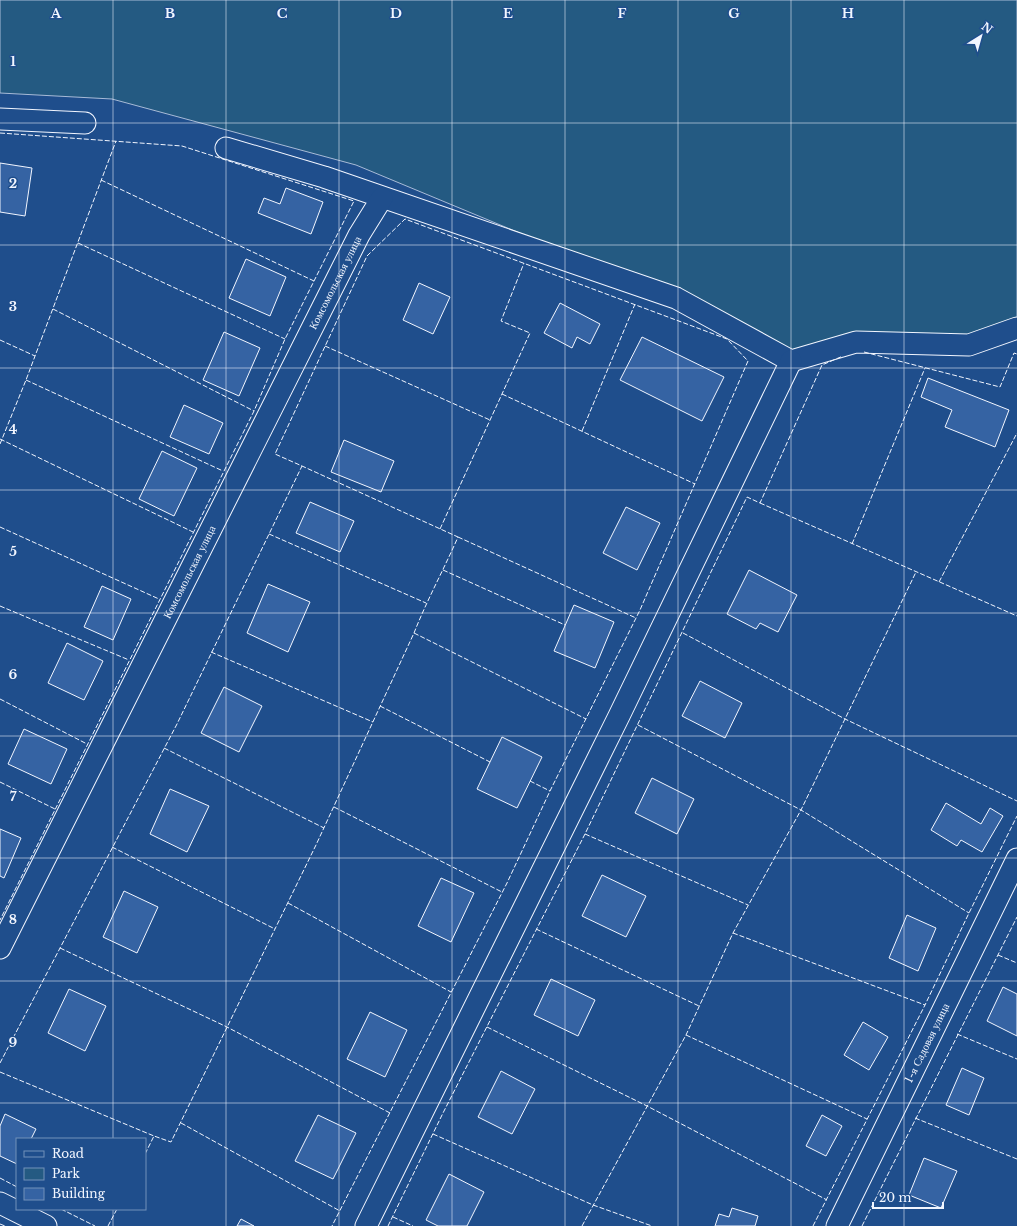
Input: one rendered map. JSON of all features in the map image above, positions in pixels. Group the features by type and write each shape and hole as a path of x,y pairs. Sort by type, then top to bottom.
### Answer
{"street":[{"path":"0,119 85,123"},
{"path":"226,148 324,177 676,298 791,361 856,342 969,345 1017,328"},
{"name":"Комсомольская улица","path":"0,948 359,235 382,198"},
{"path":"366,1226 620,716 791,361"},
{"name":"1-я Садовая улица","path":"837,1226 1017,859"},
{"path":"0,1203 46,1226"}],"green space":[{"path":"0,0 1017,0 1017,328 969,345 856,342 791,361 676,298 356,165 112,99 0,93"}],"building":[{"path":"0,163 32,168 25,216 0,212"},
{"path":"286,188 323,202 311,234 258,213 264,198 280,204"},
{"path":"246,259 286,277 270,316 229,298"},
{"path":"419,283 450,297 433,334 403,320"},
{"path":"560,303 600,324 590,344 577,337 572,348 544,333"},
{"path":"224,332 260,348 239,396 203,380"},
{"path":"642,337 724,377 702,421 620,380"},
{"path":"928,378 1009,410 995,447 945,427 952,410 921,397"},
{"path":"184,405 223,423 209,454 170,437"},
{"path":"344,440 394,461 381,492 331,472"},
{"path":"162,451 197,468 174,516 139,499"},
{"path":"310,502 354,521 340,552 296,533"},
{"path":"626,507 660,523 637,570 603,553"},
{"path":"749,570 797,595 778,632 760,623 756,629 727,614"},
{"path":"268,584 310,602 288,652 247,633"},
{"path":"102,586 131,599 113,640 84,627"},
{"path":"574,605 614,622 595,668 554,651"},
{"path":"67,643 103,661 84,700 48,683"},
{"path":"700,681 742,703 725,738 682,716"},
{"path":"224,687 262,706 239,752 201,733"},
{"path":"24,729 67,749 51,784 8,764"},
{"path":"502,737 542,757 517,808 477,789"},
{"path":"652,778 694,799 677,834 635,813"},
{"path":"170,789 209,806 187,852 150,834"},
{"path":"946,803 981,824 990,808 1003,816 982,852 961,840 957,846 931,830"},
{"path":"0,829 21,838 4,878 0,876"},
{"path":"602,875 646,896 626,937 582,916"},
{"path":"441,878 474,893 451,942 418,926"},
{"path":"124,891 158,907 137,953 103,937"},
{"path":"907,915 936,928 918,971 889,958"},
{"path":"551,979 595,1000 578,1036 534,1015"},
{"path":"1003,987 1017,994 1017,1036 987,1021"},
{"path":"69,989 106,1006 85,1051 48,1033"},
{"path":"370,1012 407,1030 385,1077 347,1059"},
{"path":"863,1022 888,1037 869,1070 844,1055"},
{"path":"962,1068 984,1078 969,1115 946,1105"},
{"path":"501,1071 535,1089 512,1134 478,1117"},
{"path":"5,1114 36,1129 32,1138 16,1138 16,1164 0,1156 0,1126"},
{"path":"318,1115 356,1133 333,1179 295,1161"},
{"path":"822,1115 842,1126 826,1156 806,1146"},
{"path":"924,1158 957,1171 941,1208 909,1195"},
{"path":"449,1174 484,1192 467,1226 438,1226 426,1220"},
{"path":"732,1208 758,1216 755,1226 715,1226 719,1214 729,1217"},
{"path":"241,1219 254,1226 237,1226"}],"fence":[{"path":"0,133 182,146 354,201 285,339 254,411 0,920"},
{"path":"0,444 26,380 116,141"},
{"path":"101,180 314,281"},
{"path":"0,1063 177,724 302,466 275,454 367,256 405,219 727,339 748,361 640,610 550,791 507,883 332,1226"},
{"path":"78,243 285,339"},
{"path":"440,529 530,333 501,321 524,263"},
{"path":"582,431 635,304"},
{"path":"53,309 254,411"},
{"path":"0,340 35,356"},
{"path":"325,346 490,420"},
{"path":"864,352 1000,387 1014,353 1017,354"},
{"path":"388,1226 443,1113 585,834 747,497 760,503 822,365 843,356"},
{"path":"852,544 925,368"},
{"path":"26,380 223,471"},
{"path":"502,394 695,484"},
{"path":"939,582 1017,433"},
{"path":"0,439 193,532"},
{"path":"146,1152 154,1136 171,1142 316,845 458,537 302,466"},
{"path":"760,503 1017,616"},
{"path":"0,527 159,599"},
{"path":"269,534 426,603"},
{"path":"458,537 636,618"},
{"path":"443,570 565,625"},
{"path":"582,1226 686,1035 733,933 801,810 916,572"},
{"path":"0,606 129,660"},
{"path":"414,633 586,719"},
{"path":"683,633 845,719 1017,801"},
{"path":"211,652 373,722"},
{"path":"0,699 87,744"},
{"path":"380,706 490,762"},
{"path":"638,725 801,810 969,913"},
{"path":"164,748 324,828"},
{"path":"530,781 550,791"},
{"path":"0,782 55,809"},
{"path":"334,807 502,892"},
{"path":"813,1226 925,1005 1017,816"},
{"path":"585,834 748,905"},
{"path":"112,847 275,929"},
{"path":"288,903 451,992"},
{"path":"862,1226 1017,917"},
{"path":"536,929 699,1006"},
{"path":"733,933 925,1005"},
{"path":"60,948 227,1027 390,1113"},
{"path":"998,955 1017,963"},
{"path":"487,1027 647,1106 827,1200"},
{"path":"957,1034 1017,1059"},
{"path":"686,1035 867,1119"},
{"path":"0,1072 154,1136"},
{"path":"915,1118 1017,1159"},
{"path":"181,1123 340,1211"},
{"path":"433,1134 593,1205 652,1226"},
{"path":"0,1178 16,1186"},
{"path":"63,1210 95,1226"},
{"path":"108,1226 116,1210"},
{"path":"393,1217 413,1226"},
{"path":"0,1224 5,1226"}]}
